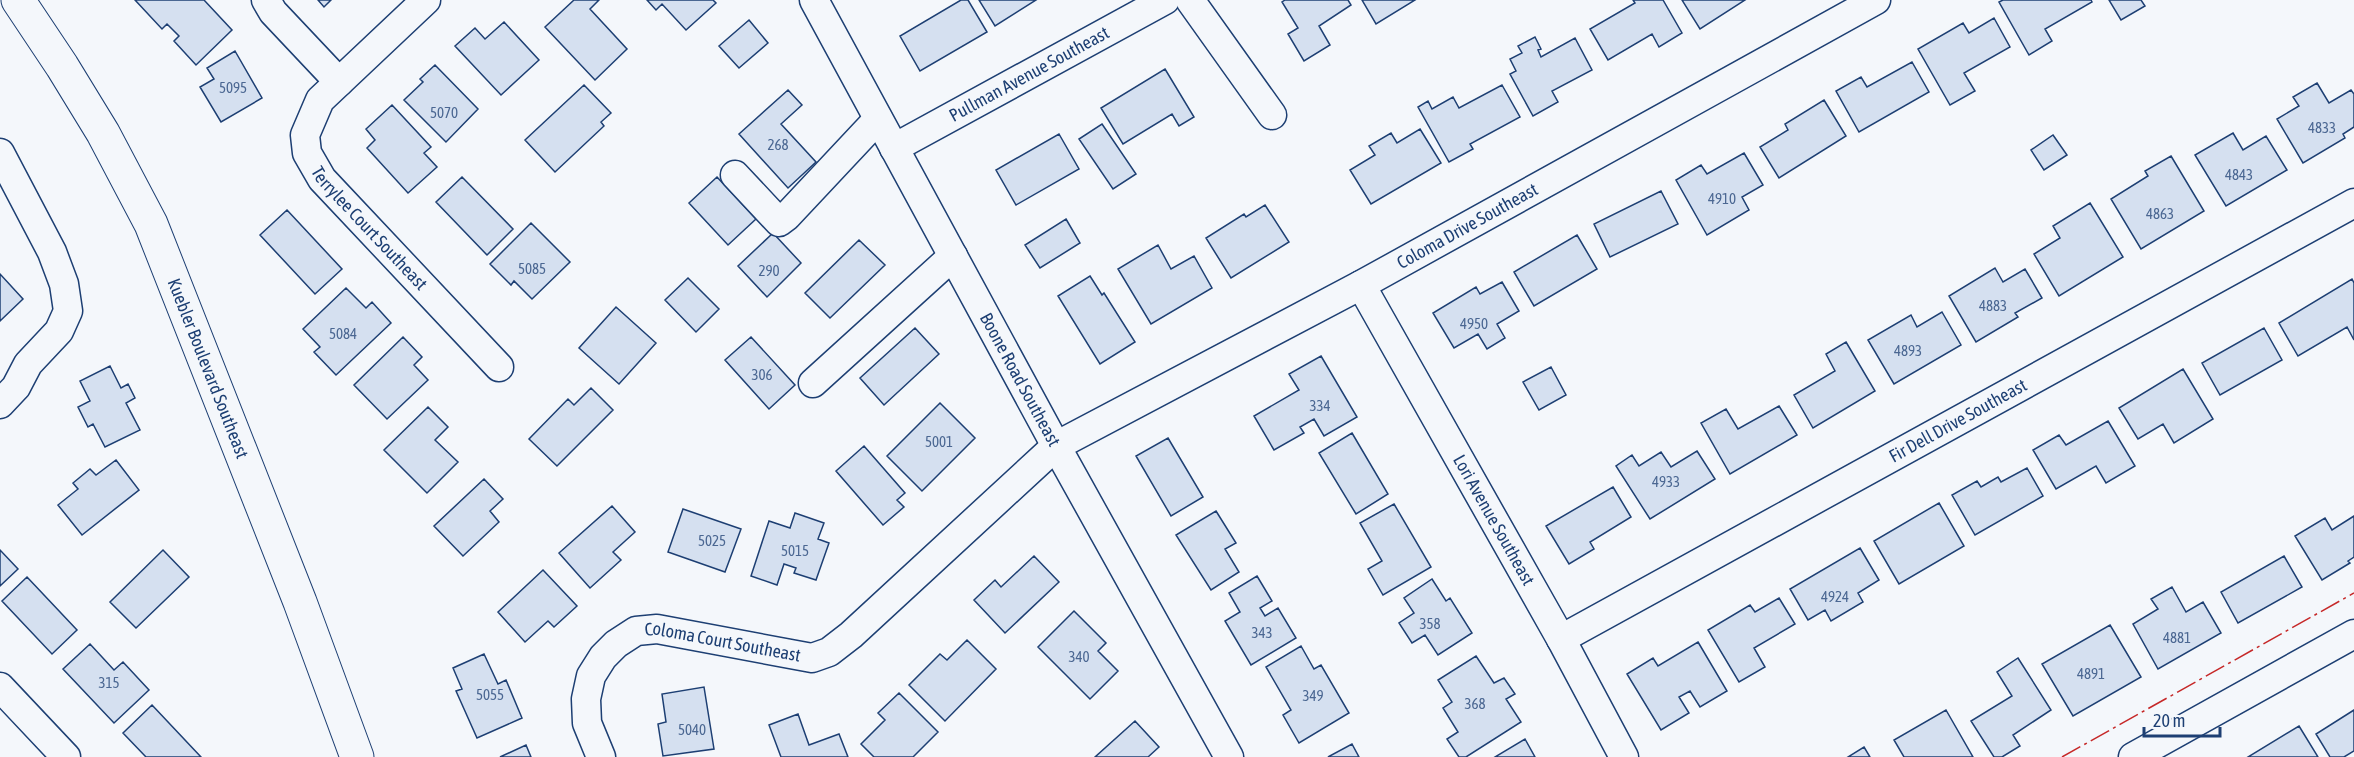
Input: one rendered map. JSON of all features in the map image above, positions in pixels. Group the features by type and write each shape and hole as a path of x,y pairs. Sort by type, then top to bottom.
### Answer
{"main road":[{"name":"Kuebler Boulevard Southeast","path":"18,0 103,133 152,224 292,580 357,757"}],"street":[{"path":"266,0 273,12 339,82"},
{"name":"Terrylee Court Southeast","path":"426,0 320,100 305,135 307,153 322,179 499,366"},
{"name":"Boone Road Southeast","path":"814,0 1056,446 1229,757"},
{"name":"Pullman Avenue Southeast","path":"894,148 1165,0"},
{"path":"1191,0 1272,115"},
{"name":"Coloma Drive Southeast","path":"1056,446 1361,285 1876,0"},
{"path":"735,175 779,222 878,119"},
{"path":"0,153 52,252 64,284 68,311 59,331 28,364 16,387 0,404"},
{"name":"Fir Dell Drive Southeast","path":"1561,639 2354,203"},
{"path":"813,383 953,256"},
{"name":"Lori Avenue Southeast","path":"1361,285 1561,639 1624,757"},
{"name":"Coloma Court Southeast","path":"601,757 587,723 586,699 591,676 603,657 616,644 636,631 657,629 789,655 812,658 829,652 851,635 1056,446"},
{"path":"2133,757 2354,634"},
{"path":"0,687 66,757"}],"building":[{"path":"135,0 204,0 232,30 196,65 174,41 179,36 167,24 162,29"},
{"path":"318,0 331,0 324,7"},
{"path":"574,0 599,0 590,9 627,49 595,80 545,27"},
{"path":"647,0 713,0 716,3 686,30 662,4 656,10"},
{"path":"961,0 968,0 987,32 920,71 900,36"},
{"path":"979,0 1036,0 995,26"},
{"path":"1285,0 1348,0 1351,5 1319,26 1330,45 1304,61 1288,34 1298,28 1282,2"},
{"path":"1362,0 1415,0 1376,24"},
{"path":"1633,0 1663,0 1682,33 1659,47 1652,34 1608,60 1590,29 1635,3"},
{"path":"1682,0 1745,0 1700,29"},
{"path":"2003,0 2091,0 2092,2 2045,29 2052,41 2029,55 1999,2"},
{"path":"2109,0 2141,0 2145,6 2121,20"},
{"path":"1994,18 2010,47 1964,73 1975,91 1950,105 1918,49 1963,23 1969,33"},
{"path":"749,20 768,43 739,68 719,46"},
{"path":"504,22 539,60 501,95 455,46 475,28 485,39"},
{"path":"1535,37 1541,49 1538,50 1541,57 1575,38 1592,70 1552,91 1558,102 1533,116 1510,74 1516,71 1510,59 1522,53 1518,46"},
{"path":"235,51 262,98 221,122 200,87 214,79 207,68"},
{"path":"1912,62 1929,92 1859,132 1836,91 1861,77 1867,87"},
{"path":"435,65 478,109 446,142 404,100 423,82 420,79"},
{"path":"1165,69 1194,117 1179,126 1172,114 1123,144 1101,108"},
{"path":"2317,83 2329,103 2351,90 2354,94 2354,127 2343,134 2345,138 2303,163 2277,119 2299,106 2293,97"},
{"path":"584,85 611,113 601,122 604,126 555,172 525,140"},
{"path":"1502,85 1520,117 1470,144 1473,149 1449,162 1418,107 1428,101 1432,109 1453,97 1459,108"},
{"path":"788,90 802,105 781,124 816,162 788,188 739,134"},
{"path":"1824,100 1846,136 1779,178 1760,147 1788,130 1785,124"},
{"path":"392,105 431,147 424,153 437,167 408,193 367,148 375,140 366,129"},
{"path":"1102,124 1136,174 1113,189 1079,139"},
{"path":"1420,129 1441,163 1371,204 1350,170 1375,155 1369,146 1391,133 1397,143"},
{"path":"2233,133 2243,150 2266,136 2287,170 2226,206 2195,155"},
{"path":"1059,134 1079,169 1016,205 996,170"},
{"path":"2053,135 2067,155 2044,170 2031,150"},
{"path":"1744,153 1763,185 1742,197 1749,210 1707,235 1676,180 1701,165 1707,174"},
{"path":"2171,156 2204,211 2141,249 2111,199 2148,176 2145,171"},
{"path":"462,177 513,229 487,255 436,202"},
{"path":"717,177 756,219 728,245 689,203"},
{"path":"1661,191 1678,224 1610,257 1594,224"},
{"path":"2090,203 2123,257 2059,296 2034,254 2060,238 2053,226"},
{"path":"1265,205 1289,242 1231,278 1206,238 1244,214 1246,217"},
{"path":"287,210 342,269 315,294 260,235"},
{"path":"1066,219 1080,243 1040,268 1025,245"},
{"path":"531,223 570,262 532,299 514,281 511,285 490,264"},
{"path":"773,233 801,263 767,297 738,266"},
{"path":"1577,235 1597,269 1534,306 1514,272"},
{"path":"859,240 885,265 830,318 805,293"},
{"path":"1158,245 1171,269 1194,256 1212,288 1151,324 1118,269"},
{"path":"1995,268 2003,282 2025,269 2042,298 2015,313 2018,317 1976,342 1949,296"},
{"path":"0,274 23,299 0,321"},
{"path":"1090,276 1102,295 1104,293 1135,342 1100,364 1058,296"},
{"path":"688,278 719,309 696,332 665,300"},
{"path":"2352,279 2354,283 2354,340 2347,327 2298,356 2279,323"},
{"path":"1502,282 1519,311 1497,324 1505,338 1487,349 1478,334 1454,348 1433,313 1476,287 1480,294"},
{"path":"346,288 366,308 372,302 391,323 336,375 314,352 320,347 303,329"},
{"path":"616,307 656,343 619,384 579,348"},
{"path":"1942,312 1961,345 1894,384 1868,340 1911,315 1917,327"},
{"path":"915,328 939,354 884,405 860,378"},
{"path":"2264,328 2282,360 2220,395 2202,363"},
{"path":"403,337 422,357 414,365 428,380 387,419 354,385"},
{"path":"751,337 795,385 769,409 725,360"},
{"path":"1846,342 1875,391 1813,428 1794,395 1835,371 1826,354"},
{"path":"1321,356 1357,417 1324,436 1314,419 1300,427 1304,433 1274,450 1254,416 1299,390 1289,374"},
{"path":"110,366 121,388 128,384 135,398 126,403 140,430 105,447 93,424 88,427 78,407 90,401 80,381"},
{"path":"1551,367 1566,395 1539,410 1523,382"},
{"path":"2183,369 2213,419 2174,443 2163,424 2138,439 2119,408"},
{"path":"591,388 613,410 557,466 529,439 568,399 574,405"},
{"path":"940,403 975,438 922,491 887,456"},
{"path":"1779,406 1797,435 1730,474 1701,423 1726,409 1738,429"},
{"path":"428,407 448,427 435,440 458,462 427,493 384,450"},
{"path":"2108,421 2135,466 2106,483 2096,466 2056,489 2033,450 2059,435 2066,445"},
{"path":"1352,433 1388,494 1356,514 1319,453"},
{"path":"1168,438 1203,497 1171,516 1136,456"},
{"path":"864,446 905,493 897,500 904,507 883,525 836,471"},
{"path":"1697,451 1715,479 1650,519 1616,466 1632,455 1639,466 1661,452 1671,467"},
{"path":"116,460 139,490 82,535 58,505 78,489 73,483 90,469 96,475"},
{"path":"2027,468 2043,496 1975,535 1952,495 1977,481 1981,487 1998,477 2001,482"},
{"path":"484,479 503,499 490,511 499,522 463,556 434,526"},
{"path":"1613,487 1631,517 1590,542 1594,549 1569,564 1546,526"},
{"path":"1939,503 1964,546 1899,584 1874,541"},
{"path":"1394,504 1431,567 1383,595 1368,569 1382,561 1360,523"},
{"path":"612,506 635,532 613,552 621,560 590,588 559,553"},
{"path":"683,509 741,529 725,572 668,552"},
{"path":"1216,511 1236,543 1225,549 1239,572 1211,590 1176,535"},
{"path":"795,513 824,523 818,539 829,543 816,580 794,573 796,568 784,564 777,585 751,576 769,521 790,528"},
{"path":"2354,516 2354,557 2348,561 2350,563 2322,580 2295,536 2325,518 2332,530"},
{"path":"1860,548 1879,580 1858,593 1863,602 1831,621 1825,610 1808,620 1790,589"},
{"path":"0,550 18,569 0,586"},
{"path":"163,550 189,577 136,628 110,602"},
{"path":"1034,556 1059,582 1005,633 974,600 995,580 1001,587"},
{"path":"2284,556 2302,587 2238,623 2221,592"},
{"path":"543,570 577,606 554,627 548,621 525,642 498,612"},
{"path":"1257,576 1272,601 1260,608 1265,616 1278,608 1296,638 1251,665 1225,621 1240,612 1229,593"},
{"path":"27,577 77,630 52,654 2,601"},
{"path":"1432,579 1446,601 1450,598 1472,633 1438,655 1425,635 1412,643 1399,623 1414,613 1404,598"},
{"path":"2172,587 2186,612 2203,602 2221,633 2158,669 2133,624 2158,609 2151,599"},
{"path":"1779,598 1795,624 1754,648 1765,667 1739,682 1708,630 1750,605 1755,612"},
{"path":"1074,611 1106,643 1098,651 1118,671 1090,699 1038,647"},
{"path":"2110,625 2141,677 2073,716 2042,664"},
{"path":"967,640 996,669 945,721 909,685 940,654 947,660"},
{"path":"1698,642 1727,691 1700,707 1690,691 1679,697 1689,713 1661,730 1627,674 1653,658 1658,666"},
{"path":"90,644 114,670 123,662 149,690 114,723 63,669"},
{"path":"1301,646 1314,669 1321,665 1349,713 1299,743 1283,715 1291,710 1266,667"},
{"path":"484,654 498,684 506,680 522,718 477,738 456,691 462,689 453,668"},
{"path":"1476,656 1494,683 1504,678 1515,694 1506,699 1521,722 1466,757 1459,757 1447,739 1458,732 1443,708 1452,702 1438,680"},
{"path":"2018,658 2051,710 2013,735 2020,746 2002,757 1994,757 1971,721 2012,696 1997,672"},
{"path":"704,687 714,749 663,756 658,724 666,722 662,694"},
{"path":"899,693 938,732 913,757 874,757 861,744 885,720 878,713"},
{"path":"152,705 201,757 146,757 123,733"},
{"path":"1946,710 1973,757 1904,757 1894,740"},
{"path":"2354,710 2354,751 2344,757 2330,757 2316,734"},
{"path":"798,714 809,745 839,734 848,757 781,757 769,725"},
{"path":"1135,721 1159,747 1148,757 1095,757"},
{"path":"2299,726 2318,757 2248,757"},
{"path":"1525,739 1535,757 1495,757"},
{"path":"1352,744 1359,757 1328,757"},
{"path":"526,745 531,757 500,757"},
{"path":"1864,747 1870,757 1848,757"}],"power":[{"path":"2062,757 2354,593"}]}
